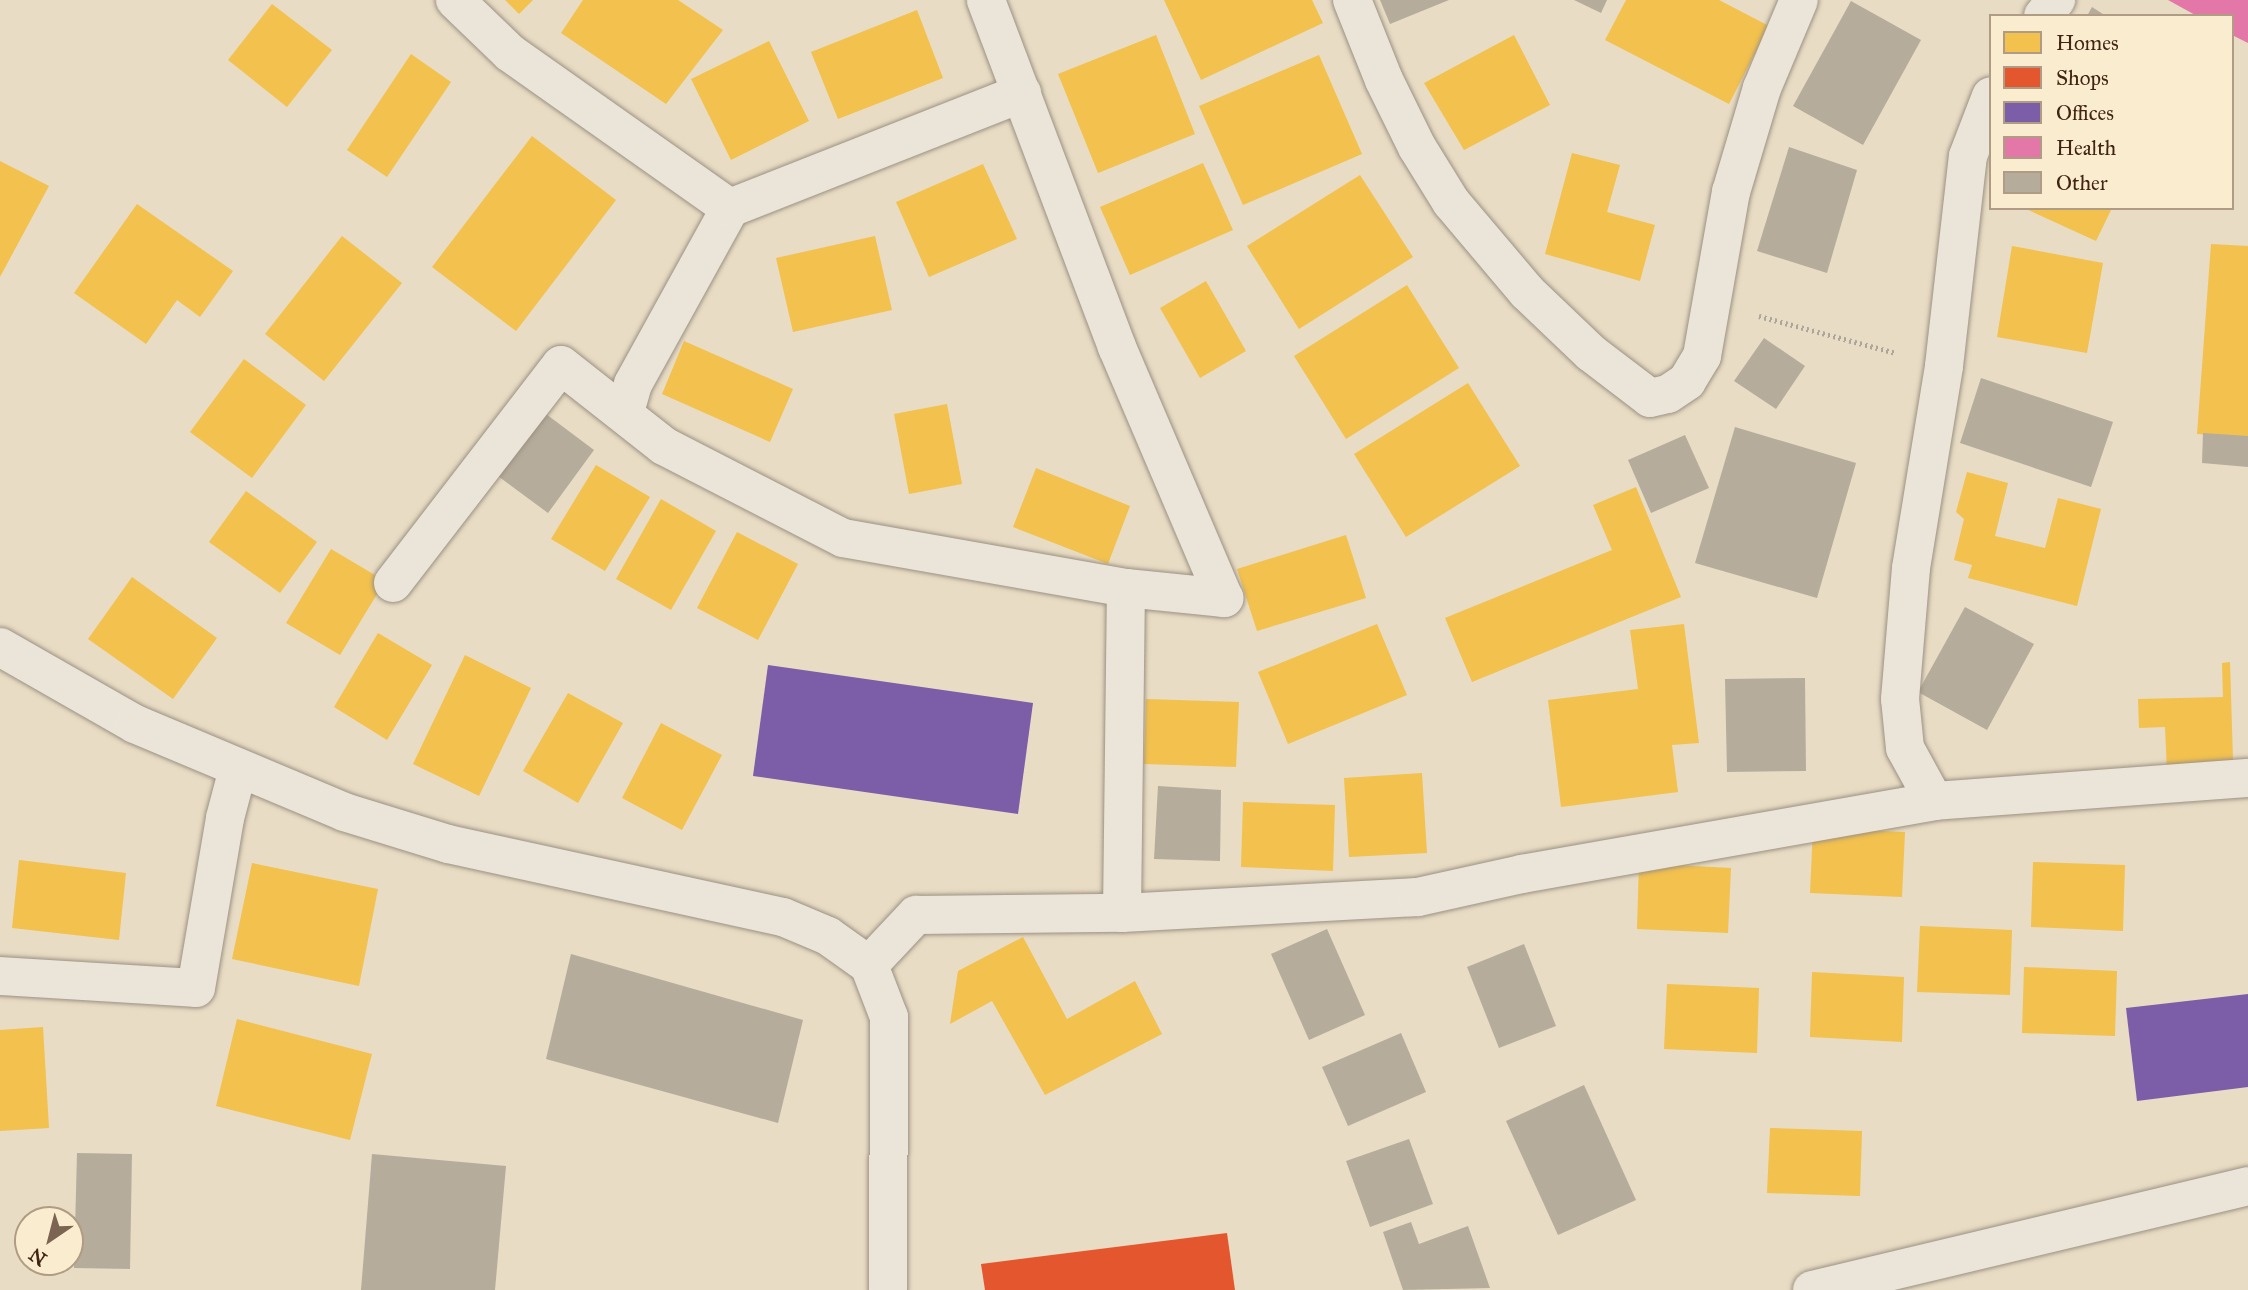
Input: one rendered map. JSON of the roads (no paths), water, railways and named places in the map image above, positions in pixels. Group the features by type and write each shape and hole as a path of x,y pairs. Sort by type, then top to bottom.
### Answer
{"street":[{"path":"455,0 510,52 730,208"},
{"path":"393,583 561,365 625,412 664,446 844,538 1126,589 1224,598 1117,347 986,0"},
{"path":"1352,0 1400,113 1451,202 1527,292 1591,353 1650,398 1668,394 1687,381 1702,356 1709,302 1731,192 1762,88 1799,0"},
{"path":"2045,14 2056,0"},
{"path":"625,412 634,384 730,208 1022,93"},
{"path":"1934,801 1905,748 1900,699 1911,568 1944,366 1968,156 1989,101"},
{"path":"1122,913 1126,589"},
{"path":"0,647 135,724 344,812 448,844 783,918 828,936 869,965 889,1017 888,1290"},
{"path":"0,976 196,988 225,818 238,769"},
{"path":"869,965 916,915 1122,913 1418,897 1577,864 1934,801 2248,778"},
{"path":"1812,1290 2248,1186"}]}
